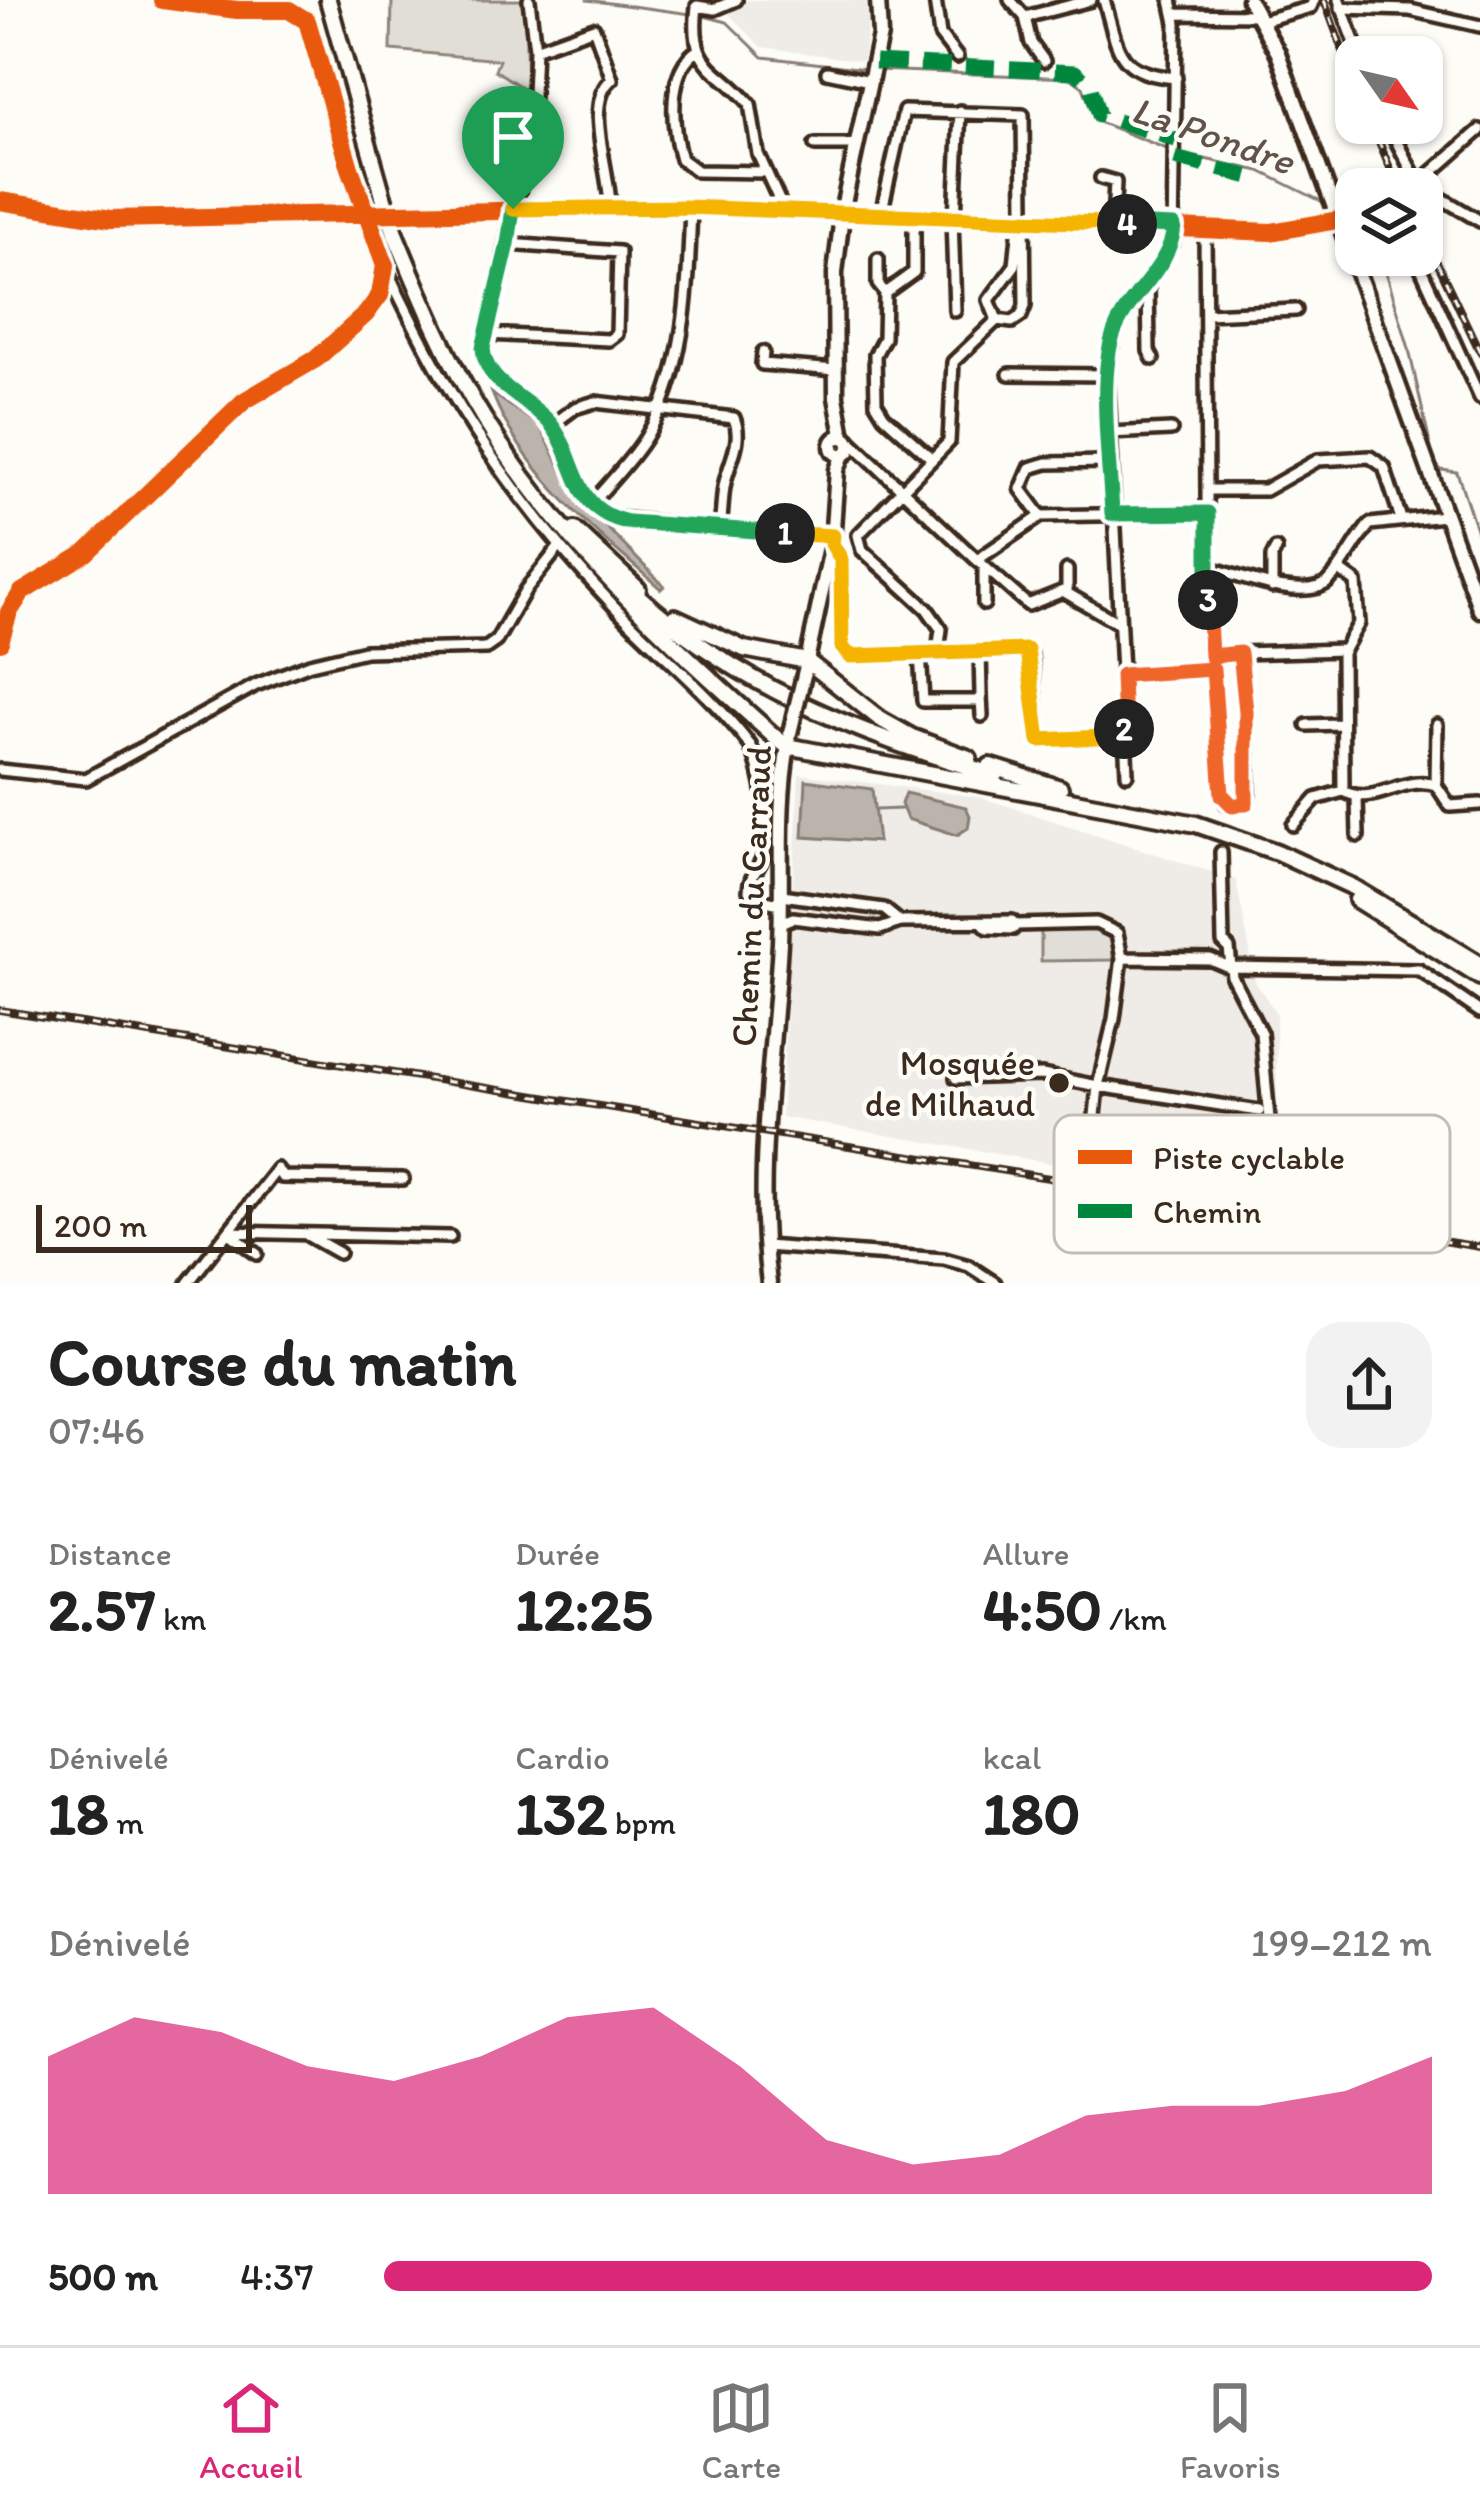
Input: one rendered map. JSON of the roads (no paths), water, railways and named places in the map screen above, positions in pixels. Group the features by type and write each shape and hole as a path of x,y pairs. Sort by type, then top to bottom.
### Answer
{"main road":[{"path":"328,0 395,236 446,354 491,430 582,550 650,622 789,739 1196,824 1277,852 1371,897 1480,964"},
{"path":"535,490 665,611 744,650 806,668 912,736 1111,805"},
{"path":"535,490 640,599 708,650 791,701 891,743 1111,805"},
{"path":"1130,809 1256,850 1334,886 1480,977"}],"street":[{"path":"162,0 302,14 311,28 385,266 466,423 560,546 750,745 761,772 766,846 749,891 759,900 884,909 900,922"},
{"path":"529,0 535,49 529,165 513,209 483,354 490,373 552,425 578,484 592,503 616,519 833,540 841,559 845,652 853,656 1025,650 1030,653 1036,734 1041,742 1124,736"},
{"path":"736,0 715,9 694,3 698,50 718,77 750,104 756,147 784,211"},
{"name":"Chemin du Carraud","path":"769,1283 766,1144 781,922 780,805 789,739 833,540 841,446 834,283 842,213 875,62 881,22 878,0"},
{"path":"935,0 940,35 957,57"},
{"path":"1010,0 1025,16 1031,43 1044,61"},
{"path":"1025,16 1091,0"},
{"path":"1104,0 1129,67 1144,75 1176,78"},
{"path":"1126,774 1107,375 1116,328 1172,244 1176,78 1171,0"},
{"path":"1249,0 1277,52 1335,211"},
{"path":"1175,14 1259,18 1311,8 1314,0"},
{"path":"1352,36 1340,4 1410,10 1480,26"},
{"path":"535,49 594,28 612,79 600,94 600,141 610,209"},
{"path":"698,50 686,60 677,78 681,160 697,171 766,172"},
{"path":"826,72 871,80"},
{"path":"881,214 903,112 960,110 1024,116 1025,306 1021,316 1007,323 997,320"},
{"path":"956,311 954,218 960,110"},
{"path":"1437,168 1480,130"},
{"path":"514,134 531,135"},
{"path":"815,146 858,145"},
{"path":"608,177 622,208"},
{"path":"1101,178 1115,182 1113,224"},
{"path":"1330,197 1335,198"},
{"path":"0,201 111,218 366,213"},
{"path":"1443,201 1480,221"},
{"path":"412,210 691,207 1271,232 1335,221"},
{"path":"592,503 637,450 672,377 682,328 691,207"},
{"path":"885,293 914,272 914,217"},
{"path":"997,320 989,300 1015,266 1022,220"},
{"path":"1205,228 1211,656 1224,800 1236,807 1249,796 1240,653"},
{"path":"486,334 609,340 617,334 619,252 508,244"},
{"path":"878,259 878,284 885,293 884,338 875,355 876,403 931,458"},
{"path":"0,642 9,612 22,592 86,553 244,401 316,359 366,314 380,295 385,266"},
{"path":"1358,276 1480,610"},
{"path":"1425,276 1480,398"},
{"path":"1148,279 1148,351 1153,359"},
{"path":"1206,314 1296,310"},
{"path":"938,651 941,629 927,609 862,550 859,531 950,438 953,362 997,320"},
{"path":"763,352 762,364 836,370"},
{"path":"1010,374 1107,375"},
{"path":"552,425 575,408 595,402 736,420 736,447 724,486 720,528"},
{"path":"1109,433 1172,430"},
{"path":"841,446 875,464 1030,605 1055,592 1067,593 1118,623"},
{"path":"1208,490 1265,490 1318,460 1370,457 1384,466 1400,519"},
{"path":"1041,516 1021,489 1030,468 1047,463 1109,462"},
{"path":"981,564 1041,516 1208,513"},
{"path":"1208,566 1272,587 1318,588 1328,583 1370,524 1444,516"},
{"path":"0,770 86,779 256,685 310,664 364,651 486,648 496,641 518,601 560,546"},
{"path":"1272,587 1276,549"},
{"path":"981,564 984,604"},
{"path":"1338,569 1356,582 1358,600 1358,626 1343,650 1342,791"},
{"path":"1066,570 1067,593"},
{"path":"1211,656 1343,650"},
{"path":"980,651 982,716"},
{"path":"920,653 923,701 977,700 981,696"},
{"path":"1122,675 1213,669"},
{"path":"1307,725 1340,724"},
{"path":"1437,725 1436,785 1450,806 1480,804"},
{"path":"1293,825 1316,799 1342,791 1357,798 1412,781 1436,785"},
{"path":"1357,798 1358,836"},
{"path":"1221,852 1223,942 1228,947 1229,967 1262,1033 1269,1115"},
{"path":"781,922 793,918 880,928 900,922 1012,921 1016,925 1102,924 1118,933 1123,958 1095,1115"},
{"path":"1123,958 1210,959 1229,967 1420,970 1480,1012"},
{"path":"956,1078 1042,1075 1259,1111"},
{"path":"188,1283 278,1169 282,1177 403,1179"},
{"path":"228,1232 450,1237"},
{"path":"228,1232 257,1254"},
{"path":"303,1232 339,1253"},
{"path":"765,1246 944,1258 995,1283"}],"waterway":[{"name":"La Pondre","path":"214,0 289,0"},
{"name":"La Pondre","path":"587,0 691,14"},
{"name":"La Pondre","path":"700,15 727,22 763,57 866,69"},
{"name":"La Pondre","path":"875,70 1071,78 1083,87 1096,121 1177,153 1260,171 1331,206"},
{"name":"La Pondre","path":"1387,276 1434,462 1441,470 1457,472 1480,541"},
{"path":"875,810 901,809"}],"tunnel":[{"path":"366,213 412,210"}],"railway":[{"path":"1324,0 1337,36"},
{"path":"1380,144 1390,168"},
{"path":"1443,275 1480,352"},
{"path":"0,1010 1054,1179"},
{"path":"1450,1242 1480,1247"}],"place":[{"name":"Mosquée de Milhaud","path":"1059,1083"}]}
